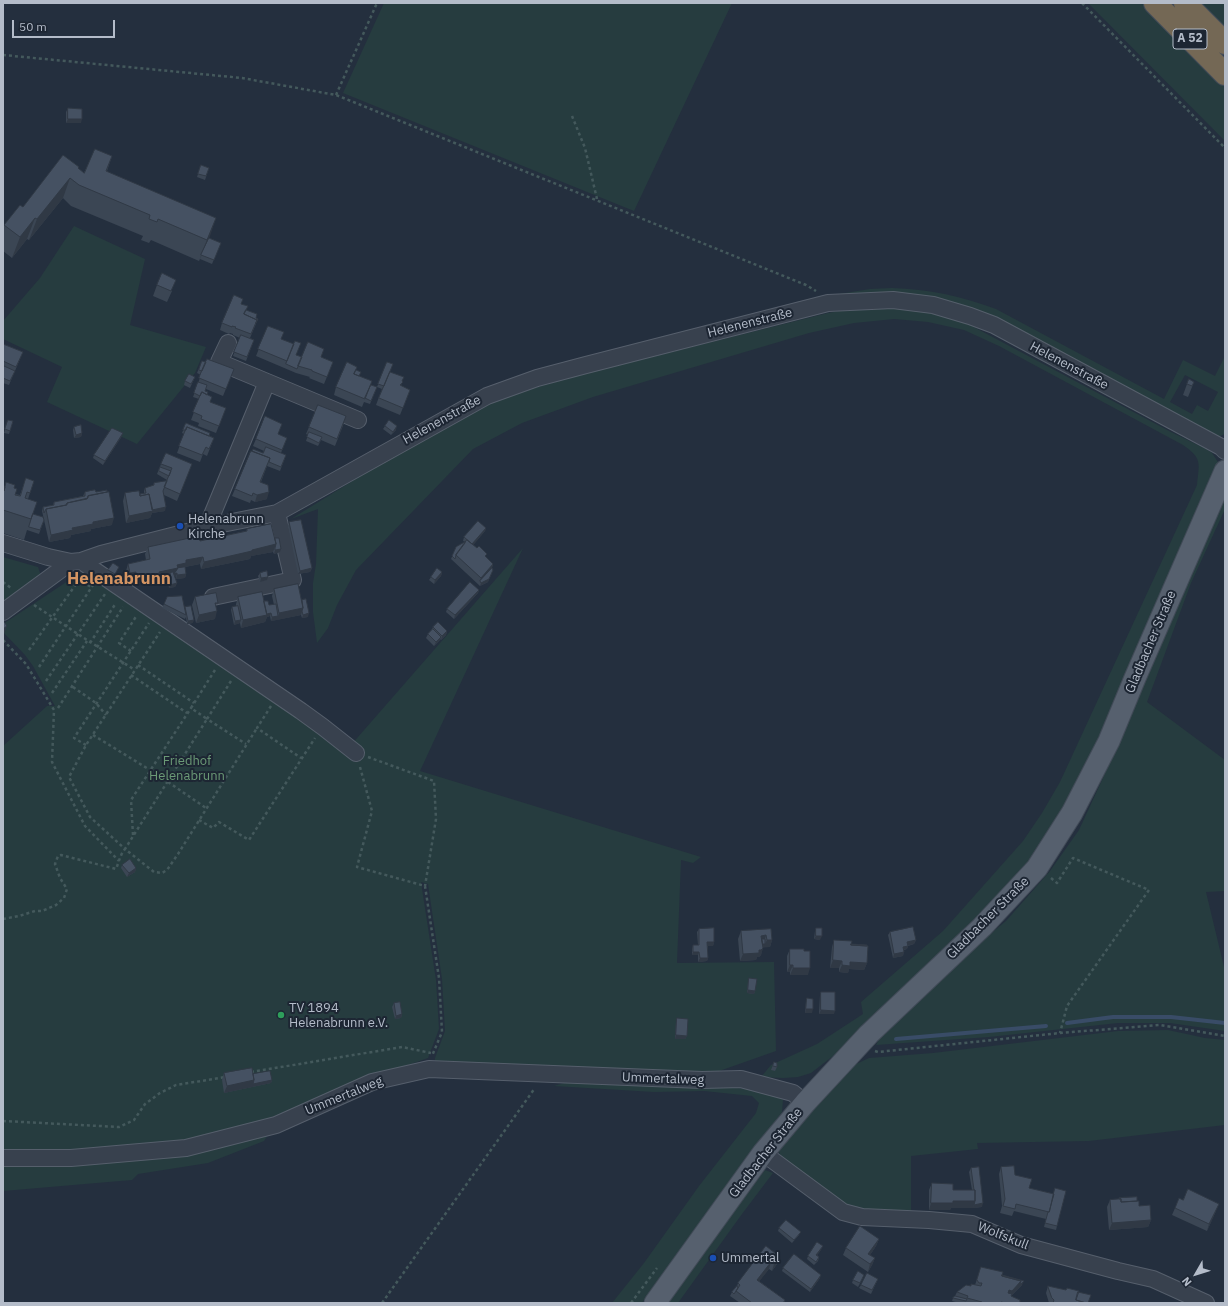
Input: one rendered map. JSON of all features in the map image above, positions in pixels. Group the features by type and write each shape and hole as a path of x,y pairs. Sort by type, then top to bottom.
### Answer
{"highway":[{"name":"A 52","path":"1155,3 1225,74"},
{"name":"A 52","path":"1185,3 1225,44"}],"main road":[{"name":"Gladbacher Straße","path":"655,1303 763,1153 805,1102 858,1046 982,927 1037,868 1072,813 1109,741 1225,471"}],"street":[{"name":"Helenenstraße","path":"3,612 76,561 207,527 277,513 487,396 537,378 828,303 893,300 933,305 970,316 994,325 1221,447 1225,451"},
{"path":"228,343 219,362 358,420"},
{"path":"207,527 267,382"},
{"path":"214,597 293,580 277,513"},
{"path":"3,543 48,557 76,561 323,726 356,753"},
{"name":"Ummertalweg","path":"3,1158 71,1158 186,1148 276,1124 372,1082 429,1069 702,1080 741,1080 794,1093 805,1102"},
{"name":"Wolfskull","path":"763,1153 843,1212 862,1217 929,1220 972,1224 1021,1245 1153,1279 1206,1303"}],"path":[{"path":"336,94 377,3"},
{"path":"1082,3 1225,148"},
{"path":"3,55 242,78 336,94 806,285 818,293 828,303"},
{"path":"572,116 585,148 597,199"},
{"path":"29,650 79,580 91,588"},
{"path":"3,582 9,586"},
{"path":"39,667 94,583"},
{"path":"46,681 105,593"},
{"path":"23,598 90,643 135,670"},
{"path":"90,643 117,602"},
{"path":"58,708 73,687 124,605"},
{"path":"131,651 119,643 138,614"},
{"path":"86,745 74,738 152,618"},
{"path":"164,626 86,745 69,777 90,817 125,849 154,872 162,873 167,870 271,706 265,702"},
{"path":"3,640 26,664 54,710 52,762 84,826 120,861"},
{"path":"52,693 87,640"},
{"path":"133,835 131,800 223,658"},
{"path":"138,665 194,703"},
{"path":"131,675 187,713"},
{"path":"3,919 46,910 56,905 64,898 67,889 60,878 55,864 58,856 64,855 116,869 120,861 121,854 232,680"},
{"path":"73,687 96,703 106,714"},
{"path":"191,708 246,744"},
{"path":"199,820 213,828 219,822 249,840 323,726"},
{"path":"257,728 302,758"},
{"path":"93,734 150,770"},
{"path":"356,753 372,812 357,867 425,886"},
{"path":"246,1073 402,1047 433,1054 442,1032 439,978 425,886 436,819 434,781 356,753"},
{"path":"168,782 206,808"},
{"path":"1037,868 1057,882 1073,858 1149,890 1067,1006 1060,1033"},
{"path":"858,1046 878,1052 1060,1033 1160,1025 1225,1036"},
{"path":"382,1303 545,1074"},
{"path":"3,1121 119,1127 134,1120 145,1104 160,1093 176,1085 230,1076"}],"green space":[{"path":"384,3 732,3 634,211 343,93"},
{"path":"1088,3 1145,3 1225,84 1225,141"},
{"path":"1200,3 1225,3 1225,28"},
{"path":"74,226 145,259 130,325 206,347 195,373 190,379 188,378 185,385 137,444 47,402 62,367 3,339 3,321 40,278"},
{"path":"892,288 932,292 970,300 996,309 1164,399 1183,360 1215,376 1225,356 1225,434 1215,436 973,310 927,296 839,294 870,289","holes":["1185,375 1218,392 1208,411 1197,405 1192,414 1170,402"]},
{"path":"876,305 931,312 970,325 1171,432 1206,449 1212,453 1218,462 1214,479 1125,685 1058,824 1020,874 846,1046 811,1073 798,1077 761,1077 771,1065 817,1044 863,1014 861,1002 943,931 1023,841 1042,813 1060,782 1197,485 1199,466 1197,458 1194,454 1183,445 999,346 964,330 928,322 894,319 854,323 809,333 593,397 522,423 473,449 356,570 337,605 328,628 317,643 313,612 313,583 316,564 318,509 291,519 443,425 504,397 579,375 828,313"},
{"path":"1225,488 1225,509 1191,583 1147,702 1225,760 1225,891 1206,892 1225,971 1225,1031 1170,1023 1118,1023 989,1037 876,1045 884,1030 972,949 1006,921 1050,871 1079,830 1103,778"},
{"name":"Friedhof Helenabrunn","path":"523,548 420,771 701,857 693,863 681,860 677,963 774,962 776,1051 708,1075 435,1063 435,1058 445,1031 442,979 428,884 421,882 436,980 439,1029 428,1058 362,1081 275,1117 186,1141 119,1148 3,1155 3,746 47,706 55,706 33,666 25,655 3,632 3,624 77,575 99,568 351,745"},
{"path":"3,557 38,567 41,576 3,605"},
{"path":"1168,1030 1205,1038 1225,1040 1225,1125 1089,1141 977,1143 978,1149 911,1156 911,1214 851,1210 782,1160 778,1149 852,1066 869,1058 933,1053 1118,1031"},
{"path":"567,1082 760,1089 772,1093 783,1100 782,1112 642,1303 612,1303 644,1263 699,1186 756,1113 759,1103 752,1096 704,1091 654,1092 554,1086"},
{"path":"268,1135 264,1141 208,1163 138,1174 132,1180 3,1191 3,1164"},
{"path":"765,1170 773,1173 678,1303 664,1303"}],"building":[{"path":"68,108 82,109 82,119 68,119"},
{"path":"95,149 112,156 106,171 216,218 207,240 158,219 157,222 149,219 150,215 79,185 70,178 37,219 35,218 20,237 4,225 20,205 23,207 63,155 79,167 78,168 84,173"},
{"path":"201,165 209,168 206,176 198,174"},
{"path":"209,238 221,243 214,260 201,255"},
{"path":"162,273 176,280 171,291 157,285"},
{"path":"234,295 243,299 241,304 248,306 244,314 257,320 251,334 235,328 236,327 222,323"},
{"path":"246,310 257,314 256,318 258,319 256,323 257,320 244,314"},
{"path":"268,326 284,332 281,339 294,344 287,361 258,349"},
{"path":"241,335 254,340 247,357 234,352"},
{"path":"295,341 301,343 296,355 302,357 297,369 286,364"},
{"path":"308,342 324,349 321,357 333,362 327,377 312,370 298,366"},
{"path":"3,344 23,352 16,367 3,361"},
{"path":"207,359 234,369 226,389 199,378"},
{"path":"202,361 206,362 202,371 199,370"},
{"path":"347,362 357,367 354,374 372,381 365,399 336,387"},
{"path":"387,362 393,364 384,386 378,384"},
{"path":"4,366 15,371 10,381 3,378"},
{"path":"356,370 361,372 359,376 354,374"},
{"path":"390,372 404,377 403,382 400,385 410,390 403,408 379,398"},
{"path":"189,374 195,377 191,384 185,381"},
{"path":"1189,379 1194,382 1192,386 1187,384"},
{"path":"198,382 207,385 205,391 208,392 207,395 202,392 200,396 194,393"},
{"path":"371,385 377,387 371,401 365,398"},
{"path":"202,392 212,397 210,402 226,408 219,426 201,419 202,416 193,412"},
{"path":"318,405 346,416 337,439 309,427"},
{"path":"265,416 282,424 278,434 287,438 282,450 256,439"},
{"path":"8,420 13,421 10,431 5,429"},
{"path":"389,420 397,426 393,432 385,426"},
{"path":"186,423 210,433 209,436 187,427 186,430 183,430"},
{"path":"81,425 82,433 76,435 74,427"},
{"path":"187,427 214,438 209,449 206,447 202,455 179,446"},
{"path":"112,428 123,433 105,461 94,455"},
{"path":"309,432 322,437 319,443 307,437"},
{"path":"266,447 286,455 281,467 269,462 270,458 252,451 253,449 263,453"},
{"path":"251,451 270,458 260,482 268,485 269,492 257,495 253,493 252,496 235,489"},
{"path":"166,453 192,464 180,494 164,487 172,468 161,464"},
{"path":"160,467 171,471 169,476 159,471"},
{"path":"26,478 34,481 30,493 27,492 25,498 37,502 31,519 3,510 3,486 5,487 6,482 15,485 14,488 17,489 15,495 20,496"},
{"path":"167,481 163,491 166,507 152,510 149,494 140,496 140,494 146,493 145,488 154,485 154,483"},
{"path":"95,490 96,492 107,490 107,492 88,496 87,499 67,503 66,505 46,509 44,513 43,507 54,505 54,502 85,496 85,492"},
{"path":"139,491 140,496 149,494 153,511 129,516 125,493"},
{"path":"109,492 114,518 93,522 93,524 72,528 73,530 51,535 46,509 67,505 67,503 88,498 88,496"},
{"path":"33,514 43,517 44,520 40,530 29,527"},
{"path":"301,520 312,568 300,571 289,522"},
{"path":"478,521 486,528 472,544 464,537"},
{"path":"271,524 276,544 204,562 203,557 186,560 186,563 177,565 178,568 159,572 160,577 155,578 154,574 136,578 136,572 130,573 128,564 150,559 148,547 199,536 200,541 247,531 247,529"},
{"path":"275,538 279,538 281,549 275,550"},
{"path":"467,540 477,548 479,546 487,554 485,556 493,564 481,578 456,555"},
{"path":"465,542 455,559 452,556 456,547"},
{"path":"113,563 119,567 115,574 108,570"},
{"path":"185,567 186,574 174,574 178,568"},
{"path":"437,568 442,572 435,580 431,577"},
{"path":"492,568 493,570 489,579 481,583 480,581"},
{"path":"267,571 268,577 261,578 260,573"},
{"path":"173,572 177,583 170,585 170,573"},
{"path":"170,573 164,579 159,580 160,576"},
{"path":"470,582 479,590 455,615 447,609"},
{"path":"298,584 303,608 279,613 274,589"},
{"path":"262,592 267,615 243,620 238,597"},
{"path":"216,593 218,603 215,603 217,611 199,615 195,597"},
{"path":"182,596 186,615 164,604 167,597"},
{"path":"306,599 309,613 303,615 302,600"},
{"path":"264,601 268,601 269,605 276,604 278,616 272,617 271,613 267,614"},
{"path":"191,606 194,620 188,621 185,607"},
{"path":"238,606 241,620 235,621 232,607"},
{"path":"3,620 7,626 3,629"},
{"path":"438,622 447,631 442,636 433,627"},
{"path":"433,629 441,637 436,642 428,634"},
{"path":"130,859 136,868 129,873 122,865"},
{"path":"913,927 916,940 907,942 908,946 903,947 904,952 894,954 890,932"},
{"path":"714,928 714,942 707,942 708,958 700,958 699,952 693,952 693,945 699,945 699,929"},
{"path":"816,928 822,928 822,936 816,936"},
{"path":"771,929 772,940 767,940 766,935 761,936 763,948 759,950 759,953 743,954 741,931"},
{"path":"762,939 765,939 765,944 763,944"},
{"path":"834,940 852,941 851,945 868,946 867,963 850,962 850,966 842,965 842,961 833,960"},
{"path":"851,945 867,945 867,946"},
{"path":"790,949 804,949 804,951 810,951 810,968 793,968 793,965 790,965"},
{"path":"749,978 757,979 755,991 748,990"},
{"path":"821,992 835,992 835,1011 821,1010"},
{"path":"807,998 813,999 813,1009 806,1009"},
{"path":"400,1002 402,1014 396,1016 394,1003"},
{"path":"677,1018 688,1019 687,1036 676,1035"},
{"path":"774,1062 777,1063 777,1067 773,1066"},
{"path":"252,1068 254,1080 227,1086 224,1073"},
{"path":"270,1071 272,1080 253,1084 253,1074"},
{"path":"1014,1166 1015,1175 1032,1179 1029,1188 1054,1194 1049,1212 1016,1204 1015,1209 1003,1206 1005,1199 1001,1167"},
{"path":"979,1167 983,1203 974,1205 975,1190 971,1168"},
{"path":"932,1183 953,1184 953,1190 975,1190 975,1201 931,1203"},
{"path":"1055,1188 1066,1191 1057,1226 1045,1223"},
{"path":"1188,1189 1219,1204 1209,1224 1175,1208 1179,1198 1183,1200"},
{"path":"1137,1197 1137,1201 1121,1202 1121,1199 1119,1199 1119,1198"},
{"path":"1121,1199 1121,1202 1139,1201 1139,1206 1150,1205 1151,1220 1112,1223 1110,1200"},
{"path":"786,1220 801,1232 794,1240 779,1228"},
{"path":"860,1226 879,1239 868,1254 875,1258 870,1264 846,1248"},
{"path":"817,1242 823,1246 816,1255 819,1257 816,1262 808,1256"},
{"path":"766,1246 780,1257 774,1264 771,1262 757,1280 785,1300 783,1303 752,1303 736,1291 740,1285 738,1283"},
{"path":"794,1254 821,1275 811,1289 783,1268"},
{"path":"981,1267 1003,1272 1002,1276 1021,1281 1012,1291 1009,1290 1008,1293 1020,1300 1020,1303 981,1303 982,1302 967,1298 968,1296 957,1292 966,1285 971,1286 971,1284 981,1286 982,1283 979,1283 977,1280"},
{"path":"858,1271 864,1275 860,1283 853,1280"},
{"path":"867,1273 878,1279 872,1290 861,1285"},
{"path":"1002,1275 1024,1281 1020,1285 1021,1281"},
{"path":"737,1286 738,1288 734,1294 732,1292"},
{"path":"1048,1286 1079,1291 1076,1300 1086,1303 1053,1303 1054,1300"},
{"path":"1078,1292 1091,1295 1088,1303 1076,1300"},
{"path":"955,1296 967,1299 966,1301 953,1298"}],"waterway":[{"path":"1067,1023 1113,1017 1171,1017 1225,1023"},
{"path":"896,1039 1046,1026"}],"place":[{"name":"Helenabrunn Kirche","path":"180,526"},
{"name":"TV 1894 Helenabrunn e.V.","path":"281,1015"},
{"name":"Ummertal","path":"713,1258"}],"district":[{"name":"Helenabrunn","path":"119,579"}]}
